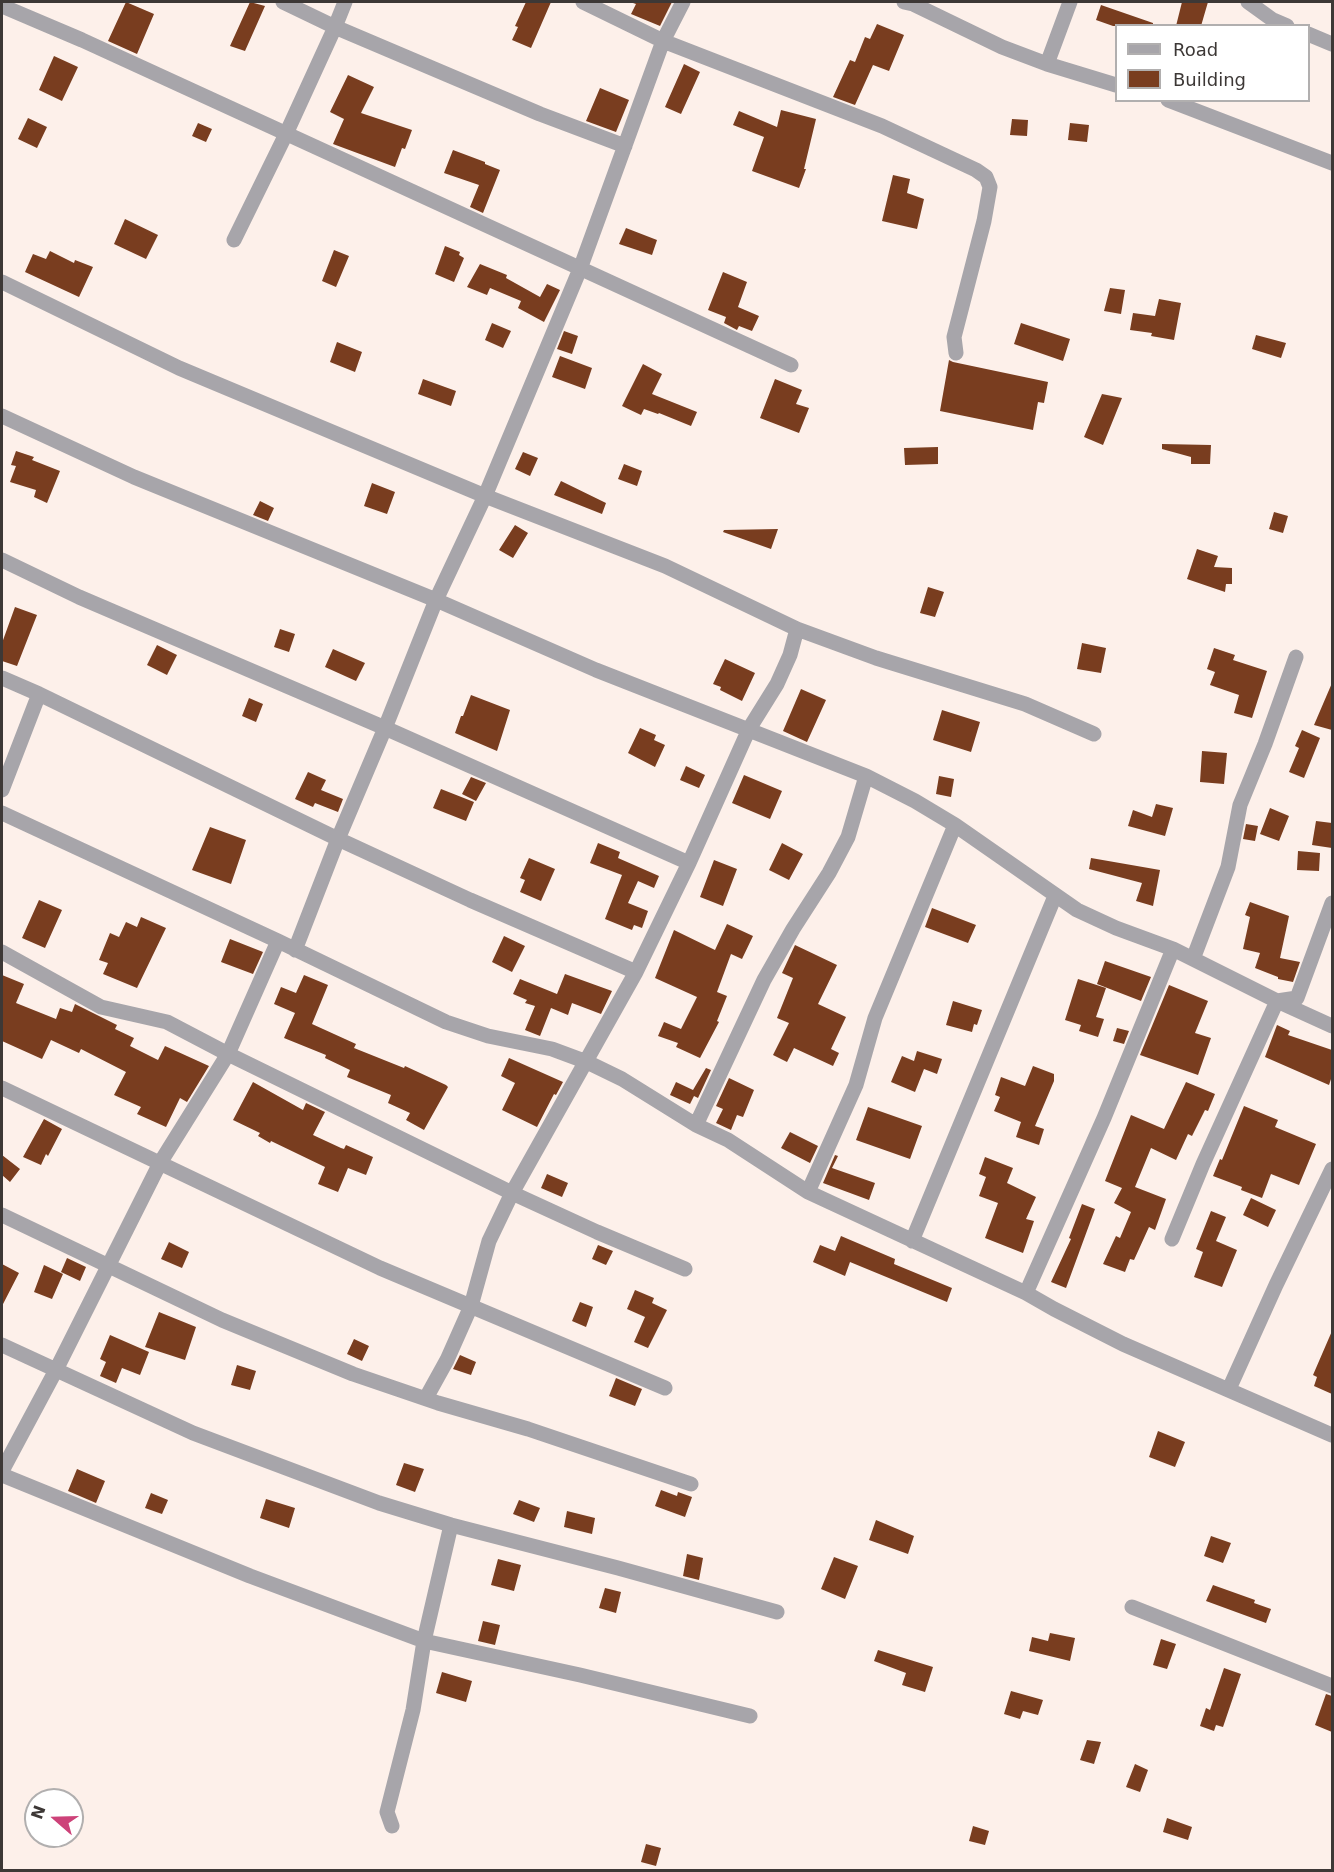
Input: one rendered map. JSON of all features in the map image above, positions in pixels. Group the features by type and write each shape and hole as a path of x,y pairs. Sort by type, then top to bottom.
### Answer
{"street":[{"path":"283,2 335,27 540,114 625,146"},
{"path":"234,240 286,134 345,2"},
{"path":"583,2 663,41 882,126 976,170 986,177 990,187 984,221 954,337 956,352"},
{"path":"295,950 436,600 485,496 580,269 663,41 682,2"},
{"path":"904,2 913,4 993,43 1047,64 1115,85"},
{"path":"1047,64 1070,2"},
{"path":"1248,2 1282,24"},
{"path":"2,6 82,40 791,365"},
{"path":"1310,35 1332,44"},
{"path":"1173,102 1332,164"},
{"path":"2,282 179,368 485,496 665,566 796,629 876,658 1025,704 1094,734"},
{"path":"2,416 134,477 436,600 596,670 866,776 955,825 1077,910 1116,928 1173,949 1332,1026"},
{"path":"2,560 79,597 385,728 689,863"},
{"path":"426,1398 447,1360 471,1306 489,1241 512,1193 636,972 689,863 749,729 777,684 790,655 796,629"},
{"path":"1193,959 1228,867 1240,805 1296,657"},
{"path":"2,678 338,839 470,900 636,972"},
{"path":"2,790 39,694"},
{"path":"696,1125 764,980 829,873 848,837 866,776"},
{"path":"2,813 446,1022 488,1036 552,1049 587,1062 622,1079 696,1125 728,1140 808,1192 1026,1293 1123,1344 1332,1435"},
{"path":"808,1192 856,1085 875,1018 955,825"},
{"path":"912,1241 1055,896"},
{"path":"1277,1001 1297,998 1332,903"},
{"path":"278,941 228,1054 160,1163 2,1473 250,1576 424,1641 580,1675 750,1716"},
{"path":"1026,1293 1104,1118 1173,949"},
{"path":"2,952 101,1007 167,1022 512,1193 685,1269"},
{"path":"1172,1239 1203,1164 1277,1001"},
{"path":"2,1088 380,1268 665,1388"},
{"path":"1229,1389 1332,1169"},
{"path":"2,1215 222,1320 352,1374 528,1429 691,1484"},
{"path":"2,1345 193,1433 379,1503 452,1525 777,1612"},
{"path":"392,1826 387,1812 413,1710 424,1641 452,1525"},
{"path":"1132,1607 1332,1686"}],"building":[{"path":"126,2 154,14 137,54 108,41"},
{"path":"250,2 265,6 245,51 230,46"},
{"path":"526,2 551,2 531,48 512,40 518,27 515,26"},
{"path":"630,2 672,2 660,26 631,14 636,4"},
{"path":"1182,2 1208,2 1202,24 1176,24"},
{"path":"1101,5 1153,24 1115,24 1113,26 1096,20"},
{"path":"877,24 904,35 889,71 873,65 855,105 833,97 850,60 855,62 865,37 870,39"},
{"path":"54,56 78,67 62,101 39,90"},
{"path":"684,64 700,72 681,114 665,107"},
{"path":"348,75 374,87 361,113 412,130 395,167 333,144 344,119 330,112"},
{"path":"600,88 629,100 616,132 586,121"},
{"path":"781,110 816,119 804,169 806,169 799,188 752,171 764,137 733,125 739,111 777,127"},
{"path":"28,118 47,127 37,148 18,139"},
{"path":"1012,119 1028,120 1027,136 1010,135"},
{"path":"198,123 212,129 206,142 192,136"},
{"path":"1070,123 1089,125 1087,142 1068,140"},
{"path":"453,150 500,170 483,213 470,207 479,185 444,173"},
{"path":"893,175 910,179 907,193 924,199 917,229 882,221"},
{"path":"125,219 158,235 146,259 114,244"},
{"path":"626,228 657,240 652,255 619,244"},
{"path":"445,246 460,252 459,255 464,258 454,282 435,274"},
{"path":"334,250 349,256 336,287 322,281"},
{"path":"50,251 74,263 75,260 93,267 79,297 25,272 33,254 46,259"},
{"path":"480,264 507,275 506,278 540,297 547,284 560,290 544,322 518,308 521,301 490,288 487,295 467,287"},
{"path":"723,272 747,282 738,307 759,316 752,331 739,326 737,330 724,323 726,317 708,310"},
{"path":"1110,288 1125,290 1121,314 1104,311"},
{"path":"1159,299 1181,303 1174,340 1151,336 1152,333 1130,330 1133,313 1155,316"},
{"path":"492,323 511,331 503,348 485,340"},
{"path":"1021,323 1070,339 1063,361 1014,344"},
{"path":"564,331 578,336 572,354 557,349"},
{"path":"1256,335 1286,343 1281,358 1252,349"},
{"path":"337,342 362,352 355,372 330,362"},
{"path":"560,356 592,368 585,389 552,377"},
{"path":"949,360 1048,382 1044,403 1038,402 1033,430 940,411"},
{"path":"643,364 662,374 652,394 697,412 691,426 659,413 644,409 641,415 622,406"},
{"path":"423,379 456,391 451,406 418,394"},
{"path":"775,379 802,390 796,404 809,408 799,433 760,418"},
{"path":"1102,394 1122,398 1103,445 1084,437"},
{"path":"1162,444 1211,445 1210,464 1191,464 1191,457 1162,449"},
{"path":"938,447 938,464 905,465 904,448"},
{"path":"16,451 34,457 32,460 60,471 47,503 34,497 36,490 10,482 16,466 11,465"},
{"path":"523,452 538,458 530,476 515,469"},
{"path":"624,464 642,471 637,486 618,479"},
{"path":"561,481 606,503 602,514 554,495"},
{"path":"372,483 395,492 387,514 364,506"},
{"path":"260,501 274,508 268,521 253,515"},
{"path":"1274,512 1288,516 1283,533 1269,529"},
{"path":"515,525 528,533 513,558 499,550"},
{"path":"778,529 771,549 723,532 724,530"},
{"path":"1197,549 1218,556 1214,567 1232,568 1232,584 1226,584 1225,592 1187,579"},
{"path":"928,587 944,592 935,617 920,613"},
{"path":"15,607 37,615 17,666 2,661 2,643"},
{"path":"280,629 295,634 289,652 274,647"},
{"path":"1082,643 1106,648 1101,673 1077,669"},
{"path":"157,645 177,655 167,675 147,665"},
{"path":"1214,648 1235,655 1233,660 1267,671 1252,718 1234,713 1239,695 1210,685 1215,672 1207,669"},
{"path":"333,649 365,663 356,681 325,667"},
{"path":"725,659 755,673 742,701 713,684"},
{"path":"1332,683 1332,730 1314,725"},
{"path":"801,689 826,700 807,742 783,731"},
{"path":"471,695 510,710 497,751 455,733"},
{"path":"249,698 263,704 256,722 242,716"},
{"path":"942,710 980,722 971,752 933,740"},
{"path":"640,728 656,735 654,740 665,745 655,767 628,753"},
{"path":"1302,730 1320,738 1304,778 1289,772 1299,748 1295,746"},
{"path":"1202,751 1227,753 1224,784 1200,782"},
{"path":"686,766 705,775 699,788 680,780"},
{"path":"308,772 326,780 321,790 343,799 338,812 315,803 313,807 295,799"},
{"path":"744,775 782,791 770,819 732,803"},
{"path":"939,776 954,779 951,797 936,794"},
{"path":"471,777 486,783 476,801 462,794"},
{"path":"441,789 474,802 466,821 433,808"},
{"path":"1156,804 1173,808 1165,836 1128,826 1133,810 1152,817"},
{"path":"1270,808 1289,816 1279,841 1260,834"},
{"path":"1316,821 1332,823 1332,848 1312,845"},
{"path":"1246,824 1258,826 1255,841 1243,839"},
{"path":"210,827 246,840 231,884 192,870"},
{"path":"598,843 620,852 618,858 659,876 654,888 638,881 628,903 648,911 642,928 634,925 632,930 605,919 622,875 590,863"},
{"path":"782,843 803,854 789,880 769,870"},
{"path":"1298,851 1320,853 1319,871 1297,870"},
{"path":"529,858 555,869 541,901 520,892 525,880 520,878"},
{"path":"1091,858 1160,870 1153,906 1136,901 1142,883 1089,869"},
{"path":"714,860 737,869 723,906 700,897"},
{"path":"39,900 62,910 45,948 22,938"},
{"path":"1250,902 1289,916 1280,958 1300,962 1293,982 1278,979 1278,977 1255,968 1260,953 1243,949 1250,917 1245,915"},
{"path":"932,908 976,925 968,943 925,927"},
{"path":"141,917 166,928 137,988 103,974 108,963 99,960 110,933 119,937 126,922 137,927"},
{"path":"727,924 753,936 742,959 731,954 717,992 727,996 717,1021 719,1022 700,1058 676,1047 678,1043 658,1036 664,1022 681,1029 697,997 655,978 674,930 715,950"},
{"path":"504,936 525,946 512,972 492,962"},
{"path":"230,939 263,952 253,974 221,962"},
{"path":"795,945 837,965 818,1004 846,1017 831,1049 839,1053 833,1066 794,1048 787,1062 773,1055 789,1023 777,1018 793,978 782,973"},
{"path":"1105,961 1151,977 1141,1001 1097,984"},
{"path":"565,974 612,991 601,1014 572,1003 568,1015 551,1008 540,1036 525,1030 535,1006 525,1003 527,1000 513,994 520,979 557,994"},
{"path":"2,975 24,984 16,1003 56,1019 60,1008 72,1012 75,1004 117,1025 115,1029 134,1038 130,1046 158,1060 165,1046 209,1066 187,1102 180,1098 166,1127 137,1114 141,1107 114,1095 126,1072 81,1049 79,1053 51,1040 42,1059 2,1041"},
{"path":"304,975 328,985 312,1024 356,1044 354,1048 404,1068 405,1066 448,1087 424,1130 406,1120 410,1113 388,1103 391,1095 347,1077 350,1070 325,1058 326,1055 284,1038 295,1013 274,1004 281,987 296,993"},
{"path":"1078,979 1106,988 1096,1017 1104,1019 1098,1037 1079,1031 1081,1025 1065,1020"},
{"path":"1169,985 1208,1001 1195,1033 1211,1038 1198,1075 1140,1055"},
{"path":"953,1001 982,1010 972,1032 946,1025"},
{"path":"1277,1025 1290,1031 1288,1035 1332,1050 1332,1076 1329,1085 1265,1057"},
{"path":"1117,1028 1129,1031 1124,1044 1113,1041"},
{"path":"917,1051 942,1059 937,1074 924,1069 915,1092 891,1082 902,1056 914,1061"},
{"path":"509,1058 563,1082 537,1127 502,1110 515,1083 501,1076"},
{"path":"1033,1066 1054,1074 1054,1081 1035,1126 1044,1129 1039,1145 1016,1137 1021,1122 994,1111 1000,1097 995,1095 1001,1077 1025,1086"},
{"path":"706,1068 711,1070 698,1098 694,1096 690,1104 670,1095 676,1082 693,1090"},
{"path":"729,1078 754,1090 743,1117 737,1115 731,1130 716,1123 723,1109 716,1106"},
{"path":"253,1082 303,1110 306,1103 325,1112 313,1135 341,1148 344,1149 346,1145 373,1157 366,1175 348,1168 338,1192 318,1184 325,1167 271,1141 270,1143 258,1136 260,1133 233,1120"},
{"path":"1186,1082 1215,1094 1208,1111 1205,1110 1192,1136 1188,1134 1176,1160 1151,1148 1135,1187 1166,1199 1155,1230 1149,1227 1134,1260 1130,1259 1125,1272 1103,1264 1116,1236 1120,1238 1131,1212 1114,1203 1122,1188 1105,1181 1131,1115 1164,1129"},
{"path":"1244,1106 1278,1120 1275,1127 1316,1144 1299,1185 1271,1174 1262,1198 1241,1190 1242,1187 1213,1176"},
{"path":"868,1107 922,1126 910,1159 856,1140"},
{"path":"44,1119 62,1129 41,1165 23,1157"},
{"path":"790,1132 818,1146 810,1163 781,1148"},
{"path":"2,1155 20,1169 10,1182 2,1175"},
{"path":"835,1155 838,1156 832,1168 875,1183 869,1200 823,1183"},
{"path":"985,1157 1013,1168 1007,1183 1036,1197 1026,1219 1034,1221 1023,1253 985,1238 998,1203 979,1196 986,1177 979,1174"},
{"path":"547,1174 568,1183 562,1197 541,1188"},
{"path":"1251,1198 1276,1210 1268,1227 1243,1215"},
{"path":"1082,1204 1095,1209 1066,1288 1051,1282 1071,1239 1069,1238"},
{"path":"1211,1211 1226,1217 1216,1241 1237,1250 1222,1287 1194,1277 1203,1252 1196,1249"},
{"path":"841,1236 895,1259 894,1264 952,1288 947,1302 850,1262 845,1276 813,1262 820,1245 835,1251"},
{"path":"169,1242 189,1252 182,1268 161,1259"},
{"path":"598,1245 613,1251 606,1265 592,1259"},
{"path":"67,1258 86,1267 80,1281 61,1272"},
{"path":"2,1264 19,1273 2,1306"},
{"path":"44,1265 63,1274 52,1299 34,1292"},
{"path":"635,1290 654,1298 652,1303 667,1310 648,1348 634,1342 645,1317 627,1309"},
{"path":"580,1302 593,1307 586,1327 572,1321"},
{"path":"159,1312 196,1327 185,1360 145,1347"},
{"path":"1332,1331 1332,1394 1314,1386 1317,1377 1313,1375"},
{"path":"110,1335 149,1352 140,1375 122,1368 116,1383 100,1376 106,1362 100,1359"},
{"path":"354,1339 369,1346 362,1361 347,1354"},
{"path":"460,1355 476,1362 471,1375 453,1369"},
{"path":"237,1365 256,1371 250,1390 231,1385"},
{"path":"616,1378 642,1389 635,1406 609,1396"},
{"path":"1158,1431 1185,1442 1175,1467 1149,1457"},
{"path":"404,1463 424,1469 415,1492 396,1485"},
{"path":"77,1469 105,1481 96,1503 68,1491"},
{"path":"661,1490 677,1496 678,1492 692,1497 685,1517 655,1506"},
{"path":"151,1493 168,1500 162,1514 145,1508"},
{"path":"266,1499 295,1508 289,1528 260,1518"},
{"path":"519,1500 540,1508 534,1522 513,1514"},
{"path":"567,1511 595,1518 592,1534 564,1527"},
{"path":"876,1520 914,1536 908,1554 869,1540"},
{"path":"1211,1536 1231,1543 1223,1563 1204,1556"},
{"path":"687,1554 703,1558 699,1580 683,1576"},
{"path":"834,1557 858,1566 845,1599 821,1589"},
{"path":"498,1559 521,1565 514,1591 491,1585"},
{"path":"1213,1585 1255,1600 1254,1603 1271,1609 1266,1623 1206,1601"},
{"path":"605,1588 621,1592 616,1613 599,1608"},
{"path":"483,1621 500,1625 495,1645 478,1641"},
{"path":"1050,1633 1075,1638 1070,1661 1029,1651 1032,1637 1048,1641"},
{"path":"1161,1639 1176,1644 1167,1669 1153,1665"},
{"path":"878,1650 933,1667 925,1692 902,1685 906,1673 874,1661"},
{"path":"1224,1668 1241,1674 1223,1727 1216,1725 1214,1731 1200,1726 1206,1708 1210,1710"},
{"path":"442,1672 472,1681 466,1702 436,1693"},
{"path":"1011,1691 1043,1700 1038,1715 1023,1711 1020,1719 1004,1714"},
{"path":"1326,1694 1332,1696 1332,1732 1315,1725"},
{"path":"1087,1740 1101,1742 1094,1764 1080,1760"},
{"path":"1135,1764 1148,1770 1140,1792 1126,1787"},
{"path":"1167,1818 1192,1827 1188,1840 1163,1832"},
{"path":"973,1826 989,1831 985,1845 969,1841"},
{"path":"646,1844 661,1848 656,1866 641,1862"}]}
